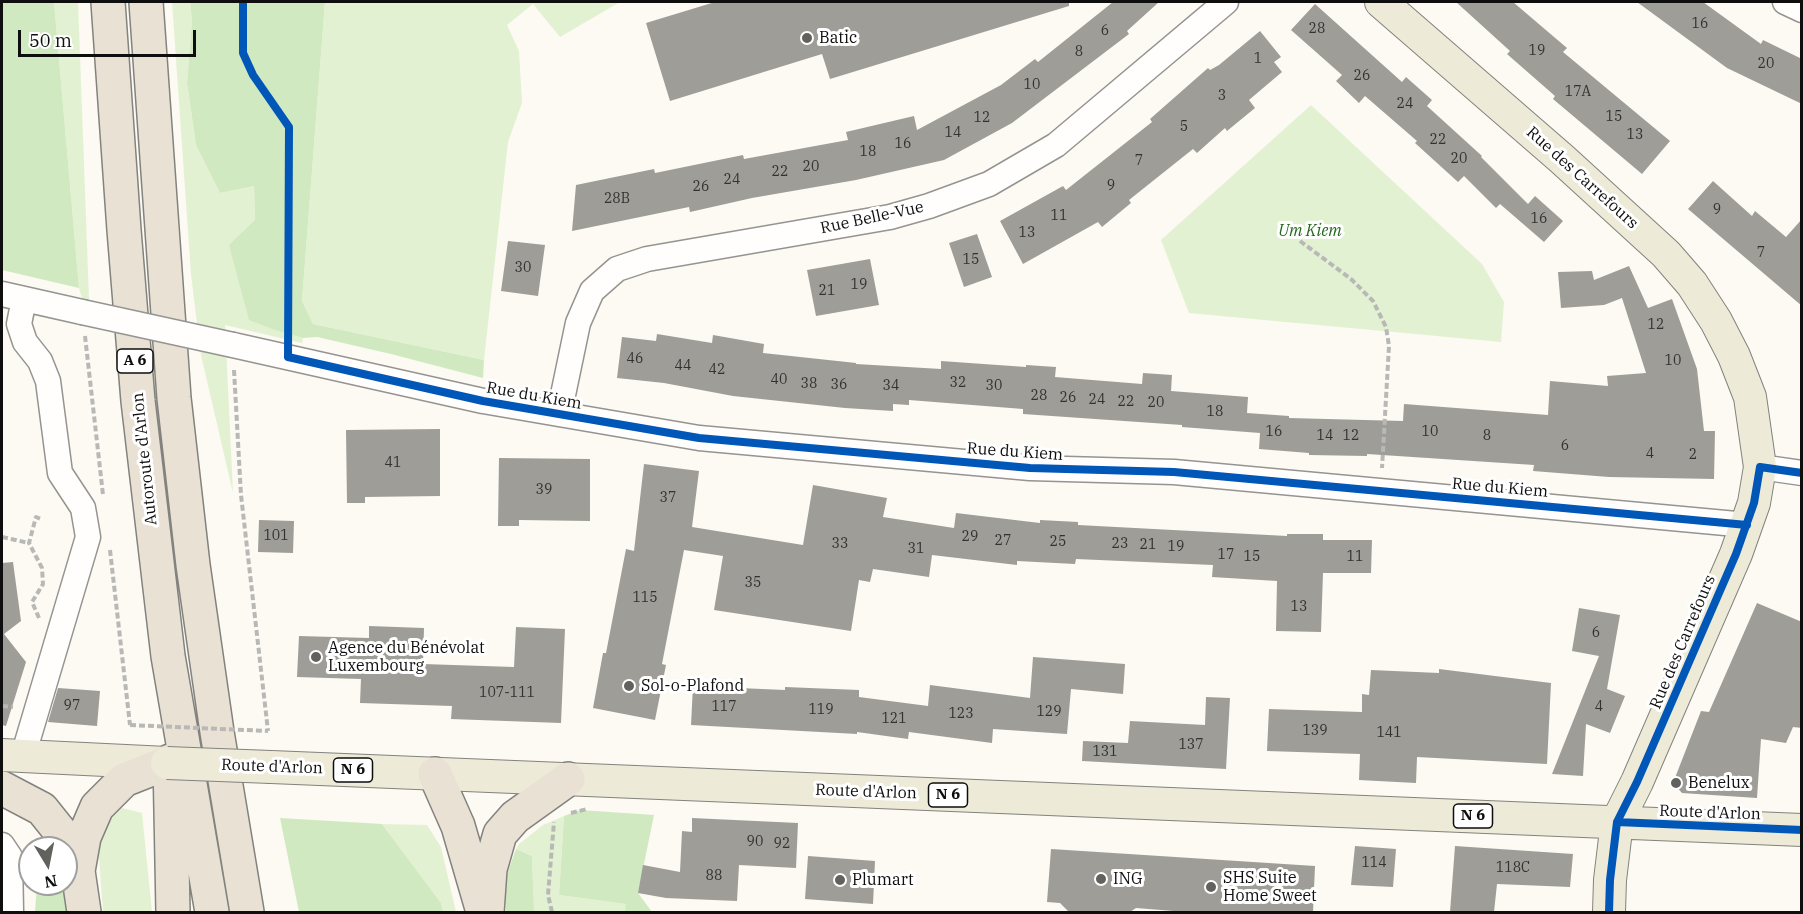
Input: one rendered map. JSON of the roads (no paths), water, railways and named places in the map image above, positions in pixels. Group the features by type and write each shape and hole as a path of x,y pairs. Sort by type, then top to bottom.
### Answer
{"highway":[{"name":"Autoroute d'Arlon","path":"108,2 137,390 168,656 212,912"},
{"name":"A 6","path":"146,2 174,398 191,553 217,732 247,912"},
{"path":"168,656 173,912"},
{"path":"84,912 78,871 84,837 97,807 126,770 167,762"},
{"path":"435,774 458,826 483,912"},
{"path":"488,912 490,869 500,834 516,817 568,779"},
{"path":"2,788 42,809 64,836"}],"main road":[{"name":"Rue des Carrefours","path":"1381,2 1562,159 1655,243 1679,268 1705,302 1716,321 1743,377 1754,412 1760,467 1758,487 1747,525 1637,782 1617,822 1610,880 1609,912"},
{"path":"12,756 126,770"},
{"name":"Route d'Arlon","path":"167,762 1802,830"}],"street":[{"name":"Rue Belle-Vue","path":"559,414 578,324 592,291 617,269 647,259 890,217 929,206 989,184 1056,145 1226,2"},
{"path":"1785,2 1802,10"},
{"name":"Rue du Kiem","path":"13,296 483,401 699,438 1030,468 1174,472 1747,525"},
{"path":"12,756 88,537 83,508 60,473 48,381 40,361 25,342 13,296"},
{"path":"1760,467 1802,473"},
{"path":"2,845 10,857 11,912"}],"place":[{"name":"Batic","path":"807,38"},
{"name":"Agence du Bénévolat Luxembourg","path":"316,657"},
{"name":"Sol-o-Plafond","path":"629,686"},
{"name":"Benelux","path":"1676,783"},
{"name":"ING","path":"1101,879"},
{"name":"Plumart","path":"840,880"},
{"name":"SHS Suite Home Sweet","path":"1211,887"}],"park label":[{"name":"Um Kiem","path":"1310,231"}]}
